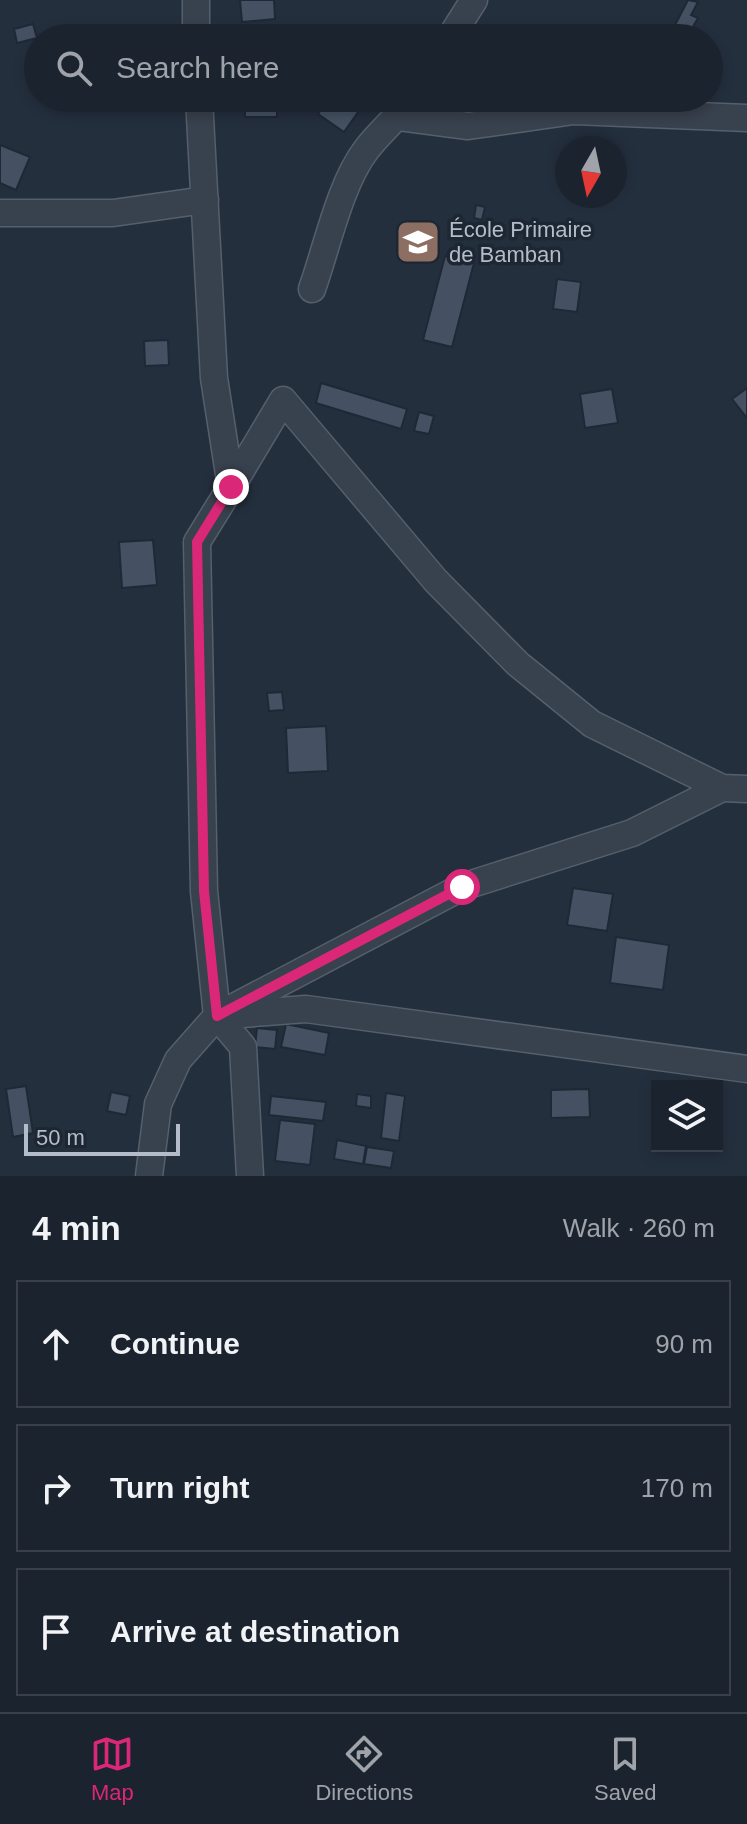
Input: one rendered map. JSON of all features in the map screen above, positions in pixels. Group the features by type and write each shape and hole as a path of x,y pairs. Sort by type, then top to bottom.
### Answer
{"street":[{"path":"196,0 196,24"},
{"path":"459,24 474,0"},
{"path":"200,112 214,378 231,487"},
{"path":"312,289 350,181 366,150 400,112"},
{"path":"422,112 468,126 567,112"},
{"path":"599,112 747,118"},
{"path":"0,213 113,213 205,200"},
{"path":"250,1176 243,1047 217,1016 204,891 197,542 283,400 436,581 518,664 592,724 735,789"},
{"path":"149,1176 158,1104 178,1060 217,1016 462,887 632,833 735,789"},
{"path":"217,1016 306,1009 747,1069"}],"building":[{"path":"240,0 274,0 275,19 242,22"},
{"path":"688,0 698,2 691,15 698,18 695,24 676,24"},
{"path":"24,26 24,41 17,43 14,29"},
{"path":"245,112 277,112 277,117 245,117"},
{"path":"319,112 358,112 344,132 318,114"},
{"path":"0,145 30,157 16,190 0,183"},
{"path":"476,205 485,207 482,220 474,218"},
{"path":"445,256 474,263 452,347 423,340"},
{"path":"557,279 581,282 577,312 553,309"},
{"path":"168,340 169,365 145,366 144,341"},
{"path":"321,383 407,409 401,429 316,403"},
{"path":"747,388 747,418 732,399"},
{"path":"612,389 618,423 585,428 580,394"},
{"path":"419,412 434,416 429,434 414,431"},
{"path":"153,540 157,585 122,588 119,542"},
{"path":"282,692 284,710 269,711 267,693"},
{"path":"326,726 328,771 288,773 286,728"},
{"path":"573,888 613,894 607,931 567,925"},
{"path":"616,937 669,945 663,990 610,983"},
{"path":"286,1024 329,1033 325,1055 281,1047"},
{"path":"257,1028 277,1030 275,1049 255,1047"},
{"path":"26,1086 33,1133 13,1137 6,1089"},
{"path":"589,1089 590,1117 551,1118 551,1090"},
{"path":"111,1092 130,1096 126,1115 107,1111"},
{"path":"386,1093 405,1096 399,1141 381,1138"},
{"path":"357,1094 371,1096 371,1108 356,1106"},
{"path":"271,1096 326,1102 323,1121 269,1115"},
{"path":"280,1120 315,1124 310,1165 275,1161"},
{"path":"337,1140 366,1146 363,1164 334,1159"},
{"path":"367,1147 394,1151 391,1168 364,1164"}],"place":[{"name":"École Primaire de Bamban","path":"418,242"}],"route":[{"path":"231,487 197,542 204,891 217,1016 462,887"}]}
